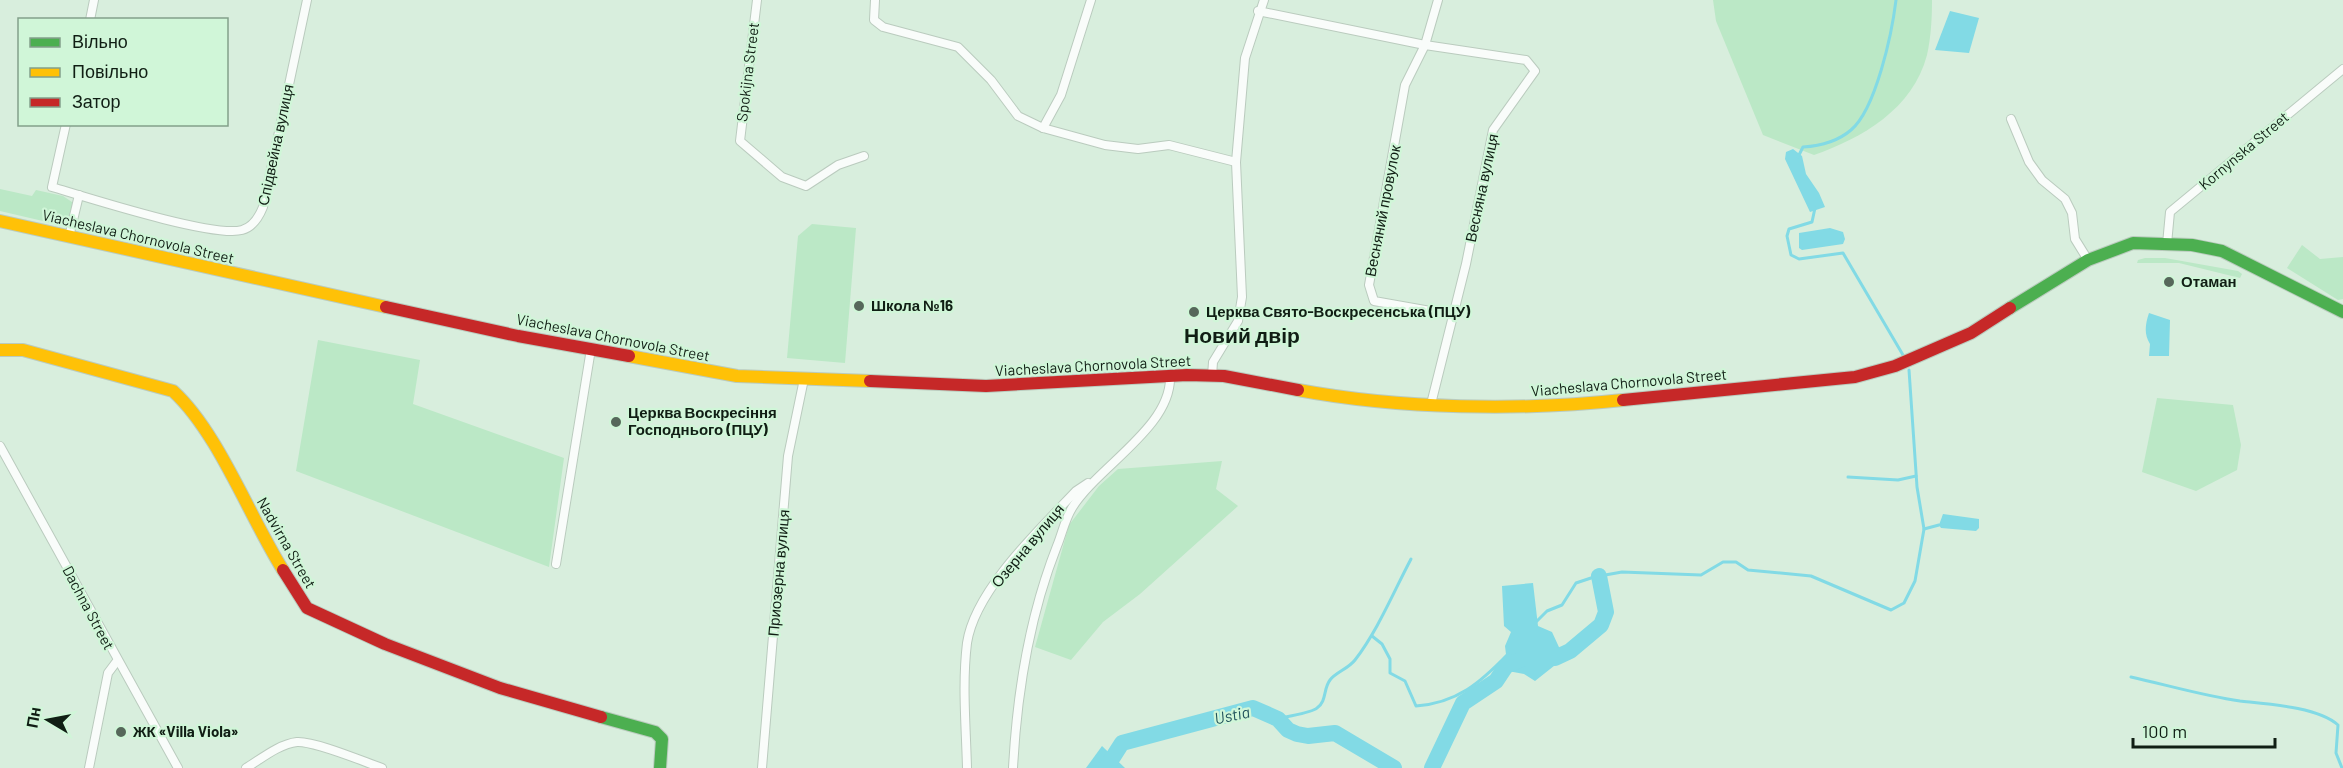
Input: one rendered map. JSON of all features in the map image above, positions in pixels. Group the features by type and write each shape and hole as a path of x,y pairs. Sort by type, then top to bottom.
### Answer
{"main road":[{"name":"Viacheslava Chornovola Street","path":"0,221 400,311 718,374 986,386 1170,376 1212,376 1250,379 1341,398 1431,404 1559,407 1855,377 1905,362 1971,333 2088,260 2133,243 2192,245 2222,251 2343,312"},
{"name":"Nadvirna Street","path":"0,350 23,350 173,391 186,403 204,429 272,553 307,608 385,644 500,688 655,732 662,739 660,768"}],"street":[{"path":"90,18 94,0"},
{"name":"Спідвейна вулиця","path":"66,126 52,187 154,216 231,232 245,230 254,223 263,207 307,0"},
{"name":"Spokijna Street","path":"758,0 740,141 782,177 806,186 838,165 864,156"},
{"path":"875,0 874,20 883,27 958,47 991,80 1018,116 1043,128 1106,145 1138,149 1169,145 1236,162"},
{"path":"1043,128 1061,94 1091,0"},
{"path":"1212,376 1213,362 1238,321 1242,297 1236,162 1245,58 1258,11 1264,0"},
{"path":"1258,11 1425,45 1437,0"},
{"name":"Весняна вулиця","path":"1425,45 1526,60 1534,71 1493,130 1466,264 1431,404"},
{"name":"Весняний провулок","path":"1425,45 1405,85 1369,285 1374,302 1453,315"},
{"name":"Kornynska Street","path":"2167,244 2170,212 2343,69"},
{"path":"2011,119 2029,162 2043,180 2065,199 2072,213 2075,239 2088,260"},
{"path":"69,237 79,195"},
{"path":"556,564 591,349"},
{"path":"1013,768 1016,710 1035,609 1071,508 1096,478 1149,424 1171,391 1170,376"},
{"name":"Приозерна вулиця","path":"762,768 788,456 804,379"},
{"name":"Dachna Street","path":"0,446 178,768"},
{"name":"Озерна вулиця","path":"967,768 966,661 968,642 975,619 987,595 1017,556 1076,491 1096,478"},
{"path":"89,768 108,673 117,661"},
{"path":"246,768 282,747 297,742 311,744 382,768"}],"green space":[{"path":"1713,0 1932,0 1927,55 1920,74 1898,106 1883,119 1850,140 1814,155 1763,135 1716,21"},
{"path":"0,189 32,196 36,190 63,196 72,202 70,216 60,225 0,211"},
{"path":"812,224 856,228 845,363 787,358 798,236"},
{"path":"2302,245 2320,259 2343,257 2343,299 2338,300 2287,268"},
{"path":"2165,258 2238,271 2242,274 2240,278 2179,263 2137,263 2138,260"},
{"path":"318,340 420,360 413,404 564,458 549,567 296,471"},
{"path":"2157,398 2233,405 2241,445 2237,470 2196,491 2142,472"},
{"path":"1222,461 1216,489 1238,506 1140,594 1103,622 1071,660 1035,647 1069,525 1099,486 1118,469"}],"water":[{"path":"1950,11 1979,18 1969,53 1935,50"},
{"path":"1793,149 1802,156 1806,174 1825,207 1810,212 1785,159 1786,152"},
{"path":"1830,228 1843,232 1845,239 1843,244 1802,250 1799,248 1799,233"},
{"path":"2149,313 2170,320 2169,356 2149,356 2150,344 2146,329"},
{"path":"1943,514 1979,519 1979,528 1976,531 1941,528 1939,525"},
{"path":"1533,583 1538,626 1552,632 1564,658 1535,681 1524,674 1508,671 1505,646 1511,632 1504,626 1502,586"},
{"path":"1102,746 1125,768 1086,768"}],"waterway":[{"path":"1798,157 1803,147 1834,140 1846,134 1860,120 1881,70 1896,0"},
{"path":"1815,208 1812,222 1789,229 1787,236 1791,255 1799,259 1843,253 1903,355"},
{"path":"1536,622 1547,611 1562,605 1576,583 1594,577 1622,572 1701,575 1723,562 1736,562 1748,570 1811,576 1891,610 1904,603 1915,581 1924,529 1917,487 1909,370"},
{"path":"1848,477 1898,480 1916,476"},
{"path":"1924,529 1939,525"},
{"path":"1278,719 1314,710 1320,705 1330,680 1352,663 1371,636 1411,559"},
{"path":"1432,768 1463,703 1496,681 1506,666 1524,658 1555,658 1570,651 1601,625 1606,612 1599,576"},
{"path":"1372,636 1382,644 1390,659 1390,673 1405,681 1416,706 1444,701 1467,690 1488,674 1508,654"},
{"path":"2131,677 2213,696 2292,707 2318,714 2338,725 2336,753 2342,768"},
{"name":"Ustia","path":"1106,768 1122,743 1253,708 1278,719 1288,730 1297,734 1308,736 1335,733 1394,768"}],"traffic: fast":[{"path":"2010,308 2088,260 2133,243 2192,245 2222,251 2343,312"},
{"path":"601,717 655,732 662,739 660,768"}],"traffic: slow":[{"path":"0,221 386,307"},
{"path":"0,350 23,350 173,391 189,408 219,451 283,570"},
{"path":"629,356 737,376 870,381"},
{"path":"1298,390 1377,401 1460,406 1544,406 1623,400"}],"traffic: jam":[{"path":"386,307 518,336 629,356"},
{"path":"1623,400 1855,377 1895,366 1971,333 2010,308"},
{"path":"870,381 986,386 1187,375 1224,376 1298,390"},
{"path":"283,570 307,608 385,644 500,688 601,717"}],"place":[{"name":"Отаман","path":"2169,282"},
{"name":"Школа №16","path":"859,306"},
{"name":"Церква Свято-Воскресенська (ПЦУ)","path":"1194,312"},
{"name":"Церква Воскресіння Господнього (ПЦУ)","path":"616,422"},
{"name":"ЖК «Villa Viola»","path":"121,732"}],"district":[{"name":"Новий двір","path":"1242,336"}]}
